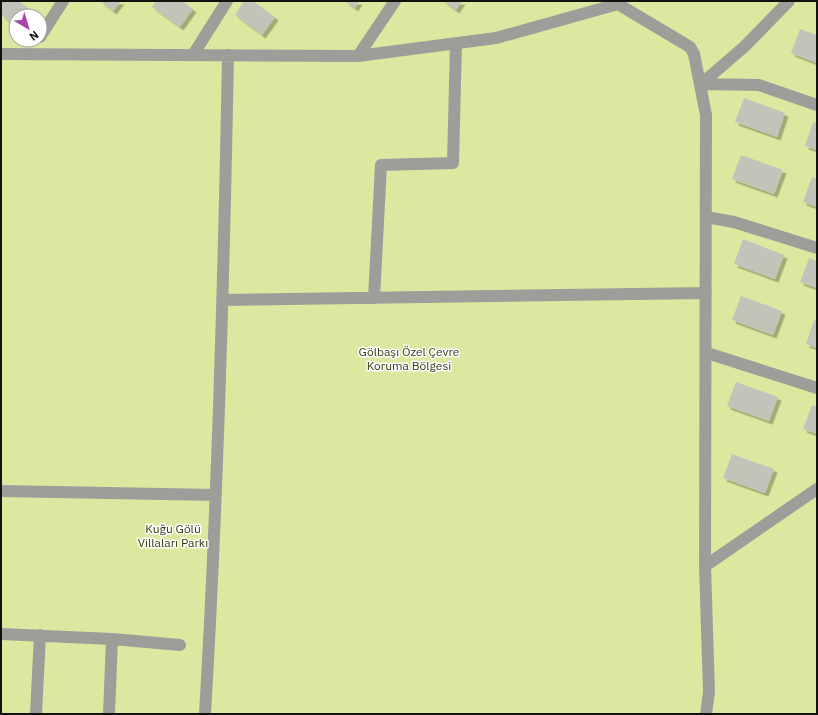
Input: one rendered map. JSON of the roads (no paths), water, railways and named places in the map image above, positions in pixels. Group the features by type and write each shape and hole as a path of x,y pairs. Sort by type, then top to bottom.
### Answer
{"street":[{"path":"48,24 63,1"},
{"path":"193,55 227,1"},
{"path":"358,56 395,1"},
{"path":"701,84 744,47 788,1"},
{"path":"1,54 358,56 496,38 592,6 618,4 690,47 694,54 706,115 705,566 709,692 706,714"},
{"path":"374,298 381,165 453,163 456,43"},
{"path":"29,54 33,48"},
{"path":"205,714 216,495 223,300 228,55"},
{"path":"701,84 759,85 817,105"},
{"path":"706,217 734,222 817,248"},
{"path":"223,300 706,293"},
{"path":"706,353 817,388"},
{"path":"705,566 817,489"},
{"path":"1,491 216,495"},
{"path":"1,634 112,639 180,645"},
{"path":"36,714 40,635"},
{"path":"110,714 112,639"}],"park label":[{"name":"Gölbaşı Özel Çevre Koruma Bölgesi","path":"409,358"},
{"name":"Kuğu Gölü Villaları Parkı","path":"173,535"}]}
